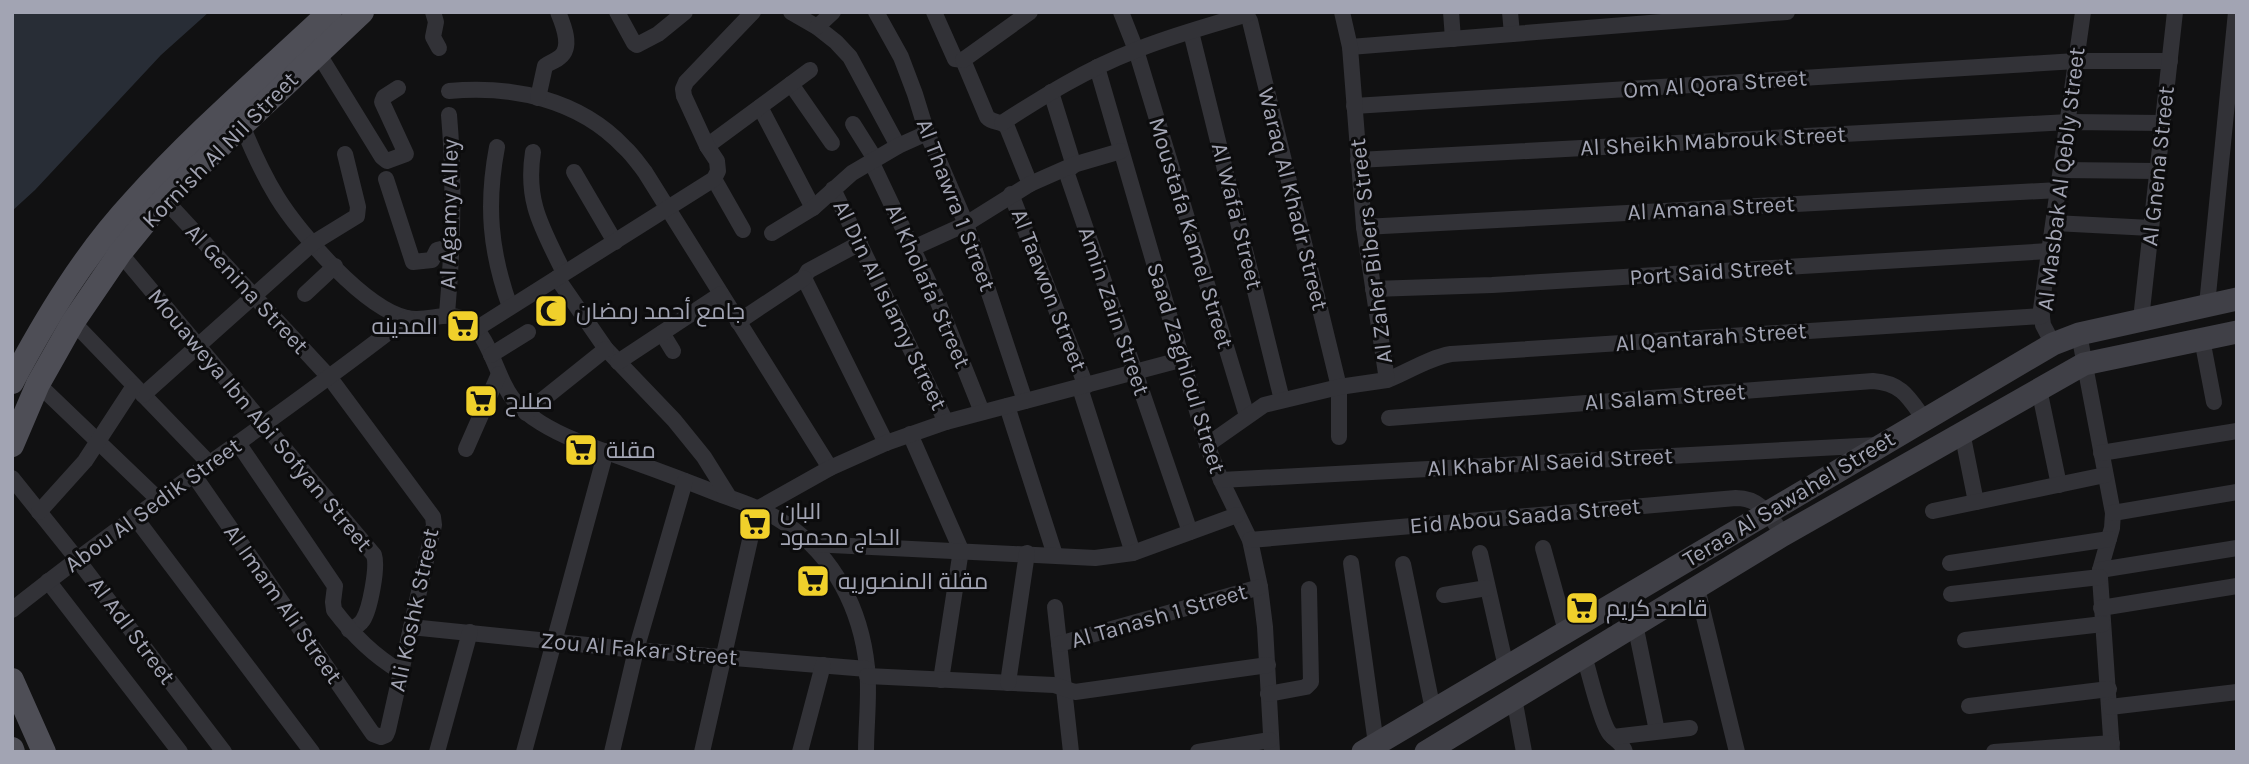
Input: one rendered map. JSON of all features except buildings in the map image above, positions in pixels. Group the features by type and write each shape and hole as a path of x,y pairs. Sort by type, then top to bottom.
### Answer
{"main road":[{"name":"Kornish Al Nil Street","path":"12,382 39,331 74,275 132,203 173,160 330,12"},
{"name":"Kornish Al Nil Street","path":"12,445 38,384 73,321 120,253 164,200 362,12"},
{"name":"Teraa Al Sawahel Street","path":"1369,748 2053,344 2079,334 2237,299"},
{"name":"Teraa Al Sawahel Street","path":"1426,752 1783,535 2084,364 2237,332"},
{"path":"12,680 44,746"}],"street":[{"path":"433,12 436,22 433,37 439,48"},
{"path":"538,97 542,71 545,66 563,56 566,49 564,29 558,12"},
{"path":"617,12 637,45 658,34 685,12"},
{"path":"476,329 714,179 718,166 684,96 684,85 753,12"},
{"path":"791,12 817,27 850,57 898,146"},
{"path":"817,27 834,12"},
{"name":"Al Thawra 1 Street","path":"876,12 901,57 927,133 966,224 1025,401"},
{"path":"934,12 955,59 963,60 1030,12"},
{"name":"Moustafa Kamel Street","path":"1121,12 1136,50 1247,416"},
{"name":"Al Zaher Bibers Street","path":"1207,445 1264,405 1339,387 1387,380 1364,227 1350,47 1342,12"},
{"path":"1451,12 1453,39"},
{"path":"1510,12 1512,34"},
{"path":"1350,47 1696,16 1787,12"},
{"name":"Al Masbak Al Qebly Street","path":"2053,344 2042,316 2083,12"},
{"name":"Al Gnena Street","path":"2141,319 2175,12"},
{"path":"2207,305 2236,12"},
{"path":"1002,123 1097,67 1136,50 1246,13"},
{"name":"Waraq Al Khadr Street","path":"1246,13 1339,387 1339,437"},
{"name":"Al Wafa' Street","path":"1191,32 1282,400"},
{"path":"318,53 387,161 406,154 382,102 383,98 398,88"},
{"path":"963,60 987,117 1007,127 1030,184"},
{"name":"Om Al Qora Street","path":"1354,106 2076,61 2170,61"},
{"name":"Saad Zaghloul Street","path":"1097,67 1180,360 1207,445 1250,540 1260,587 1268,665 1271,746"},
{"path":"708,146 810,70"},
{"path":"792,84 832,143"},
{"path":"449,91 493,89 538,97 569,108 598,124 624,146 645,172 830,468"},
{"name":"Amin Zain Street","path":"1051,92 1073,165 1067,170 1067,174 1190,532"},
{"path":"760,107 813,208"},
{"name":"Al Agamy Alley","path":"447,314 453,246 453,159 449,115"},
{"name":"Al Sheikh Mabrouk Street","path":"1358,160 2069,122 2163,123"},
{"name":"Al Kholafa' Street","path":"853,124 873,160 913,248 961,356 982,412"},
{"path":"242,125 252,151 278,200 313,243 360,292 407,318 447,314 463,318 476,329 506,388 526,413 564,436 757,509 786,524 811,544 833,570 850,600 862,632 867,672 866,752"},
{"path":"772,233 813,208 852,173 898,146 927,133"},
{"path":"497,147 491,187 491,228 497,268 510,307"},
{"path":"533,152 530,185 533,202 560,276 606,349 674,420 704,457 729,497"},
{"path":"913,248 966,224 1030,184 1073,165 1121,152"},
{"path":"39,512 70,480 138,390 198,345 313,243 357,216 359,213 345,155"},
{"path":"2062,170 2157,171"},
{"path":"574,172 615,242"},
{"path":"386,179 413,262 432,260 437,250 453,246"},
{"path":"714,179 743,230"},
{"name":"Al Din Al Islamy Street","path":"834,189 946,422"},
{"name":"Al Amana Street","path":"1364,227 2059,190"},
{"name":"Al Taawon Street","path":"1011,194 1084,387 1133,553"},
{"name":"Al Genina Street","path":"164,200 330,378"},
{"path":"2053,223 2151,228"},
{"path":"738,322 804,278 808,271 860,243"},
{"name":"Port Said Street","path":"1373,289 1492,285 2049,251"},
{"name":"Mouaweya Ibn Abi Sofyan Street","path":"120,253 375,557 367,610 359,625 349,630"},
{"path":"305,294 335,266"},
{"path":"804,278 886,443"},
{"path":"618,362 721,294"},
{"name":"Al Qantarah Street","path":"1387,380 1436,356 1451,354 2042,316"},
{"name":"Abou Al Sedik Street","path":"12,610 134,516 330,378 407,318"},
{"path":"73,321 209,463"},
{"path":"491,355 528,332"},
{"path":"662,333 673,351"},
{"path":"1994,752 2112,747 2100,573 2113,513 2079,334"},
{"path":"2202,339 2214,402"},
{"path":"526,413 606,349"},
{"path":"702,752 757,509 830,468 910,434 982,412 1180,360"},
{"path":"466,449 499,374"},
{"name":"Ali Koshk Street","path":"330,378 433,517 434,525 387,733 381,737 373,734"},
{"name":"Al Salam Street","path":"1389,418 1874,381 1897,386 1924,419"},
{"path":"38,384 158,499"},
{"path":"2039,389 2059,485"},
{"path":"1007,406 1055,555"},
{"path":"2101,453 2237,430"},
{"path":"1962,432 1976,502"},
{"path":"910,434 961,550 941,680"},
{"path":"238,443 335,586 334,610 365,647 401,672"},
{"name":"Al Khabr Al Saeid Street","path":"1221,480 1880,445"},
{"path":"524,752 552,641 606,451"},
{"name":"Al Imam Ali Street","path":"193,474 373,734"},
{"path":"1933,511 2105,475"},
{"name":"Al Adl Street","path":"12,478 224,752"},
{"path":"612,752 636,650 685,481"},
{"path":"2113,513 2237,492"},
{"name":"Eid Abou Saada Street","path":"1250,540 1736,498 1756,501 1767,512"},
{"path":"1767,512 1783,535"},
{"path":"811,544 1095,558 1133,553 1237,515"},
{"path":"134,516 312,752"},
{"path":"1950,563 2109,538"},
{"path":"1542,548 1566,631"},
{"path":"1951,594 2100,573 2237,548"},
{"path":"1008,683 1027,553"},
{"path":"1480,553 1506,667"},
{"path":"1351,563 1369,748"},
{"path":"1404,564 1433,710"},
{"path":"48,581 180,752"},
{"path":"2101,607 2237,586"},
{"name":"Al Tanash 1 Street","path":"1059,644 1260,587"},
{"path":"1697,587 1737,752"},
{"path":"1444,595 1487,588"},
{"path":"1268,694 1306,687 1311,682 1309,589"},
{"path":"1055,607 1071,752"},
{"path":"1635,624 1657,732"},
{"path":"1965,640 2103,624"},
{"name":"Zou Al Fakar Street","path":"411,627 636,650 823,665 941,680 1054,685 1075,692 1268,665"},
{"path":"437,752 470,632"},
{"path":"1584,656 1606,726 1613,737 1622,742 1625,752"},
{"path":"800,752 823,665"},
{"path":"1969,706 2109,689"},
{"path":"2110,707 2237,692"},
{"path":"1514,698 1524,752"},
{"path":"1613,737 1690,728"},
{"path":"1198,752 1271,746"}],"shaded area":[{"path":"12,12 209,12 161,55 35,190 12,211"}],"place":[{"name":"جامع أحمد رمضان","path":"551,311"},
{"name":"المدينه","path":"463,326"},
{"name":"صلاح","path":"481,401"},
{"name":"مقلة","path":"581,450"},
{"name":"البان الحاج محمود","path":"755,524"},
{"name":"مقلة المنصوريه","path":"813,581"},
{"name":"قاصد كريم","path":"1582,608"}]}
